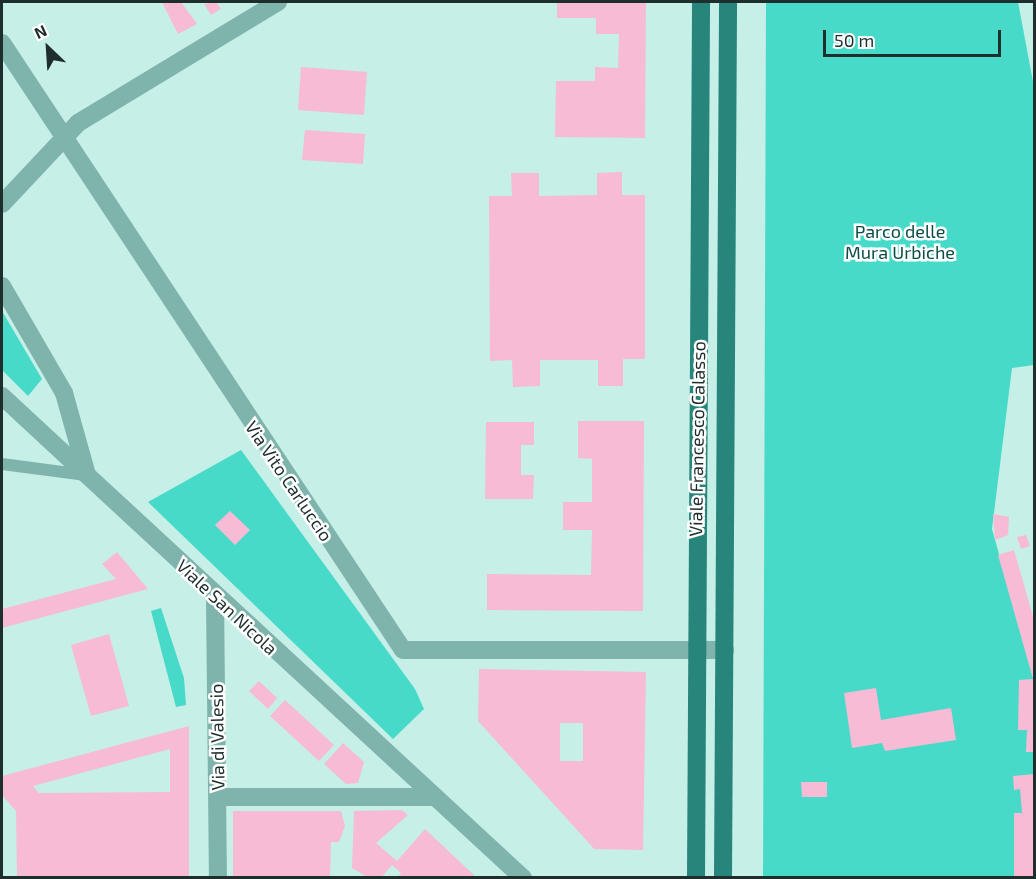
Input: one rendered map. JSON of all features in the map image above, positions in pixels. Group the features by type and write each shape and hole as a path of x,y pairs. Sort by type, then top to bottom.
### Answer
{"main road":[{"name":"Viale Francesco Calasso","path":"696,878 694,651 702,2"},
{"name":"Viale Francesco Calasso","path":"723,878 728,2"}],"street":[{"path":"2,204 78,123 278,2"},
{"name":"Via Vito Carluccio","path":"2,43 403,650 725,650"},
{"path":"2,286 64,393 87,475"},
{"name":"Viale San Nicola","path":"2,396 215,597 524,878"},
{"name":"Via di Valesio","path":"215,597 218,878"},
{"path":"218,797 435,797"}],"lane":[{"path":"2,464 87,475"}],"green space":[{"name":"Parco delle Mura Urbiche","path":"766,2 1018,2 1034,87 1034,365 1012,368 992,529 1034,679 1034,877 763,878"},
{"path":"2,311 42,379 28,396 2,370"},
{"path":"241,450 415,689 424,709 393,739 148,502"},
{"path":"161,608 184,678 186,705 176,707 151,611"}],"building":[{"path":"162,2 181,2 197,24 178,34"},
{"path":"216,2 221,9 211,15 204,4"},
{"path":"557,2 646,2 645,138 555,137 556,81 595,81 595,67 618,68 619,34 596,34 596,18 557,18"},
{"path":"301,67 367,72 364,115 298,110"},
{"path":"305,130 365,134 363,164 302,160"},
{"path":"622,172 622,195 645,195 645,359 623,359 623,386 598,386 598,360 540,360 540,386 513,387 512,360 490,361 489,196 512,196 511,173 539,173 539,196 597,195 597,173"},
{"path":"578,421 644,421 643,611 487,610 487,574 591,575 592,530 563,530 563,502 592,502 592,459 578,458"},
{"path":"486,422 534,422 534,445 521,445 521,475 534,475 533,499 485,499"},
{"path":"230,511 250,530 235,545 215,525"},
{"path":"993,514 1009,517 1008,535 995,540"},
{"path":"1026,535 1030,546 1021,549 1017,537"},
{"path":"1014,550 1034,620 1034,752 1026,752 1027,730 1018,730 1019,680 1033,679 998,555"},
{"path":"117,552 148,589 2,628 2,609 116,579 102,564"},
{"path":"109,634 129,706 91,716 71,645"},
{"path":"479,669 646,672 643,850 594,849 478,721","holes":["560,723 583,723 583,761 560,761"]},
{"path":"259,681 277,698 268,709 249,691"},
{"path":"876,688 881,720 951,708 956,740 885,751 882,743 852,748 844,693"},
{"path":"285,700 334,745 319,761 270,716"},
{"path":"189,726 189,878 17,878 16,811 2,795 2,776","holes":["170,749 170,792 39,793 33,786"]},
{"path":"343,743 364,762 358,783 346,784 324,764"},
{"path":"1034,774 1034,878 1014,878 1014,813 1022,813 1020,789 1014,790 1013,776"},
{"path":"801,782 827,782 827,797 802,797"},
{"path":"402,810 408,815 376,843 397,861 425,829 477,878 397,878 401,873 392,865 381,878 369,878 352,868 354,811"},
{"path":"233,811 341,811 345,826 339,842 331,842 330,878 233,878"}]}
